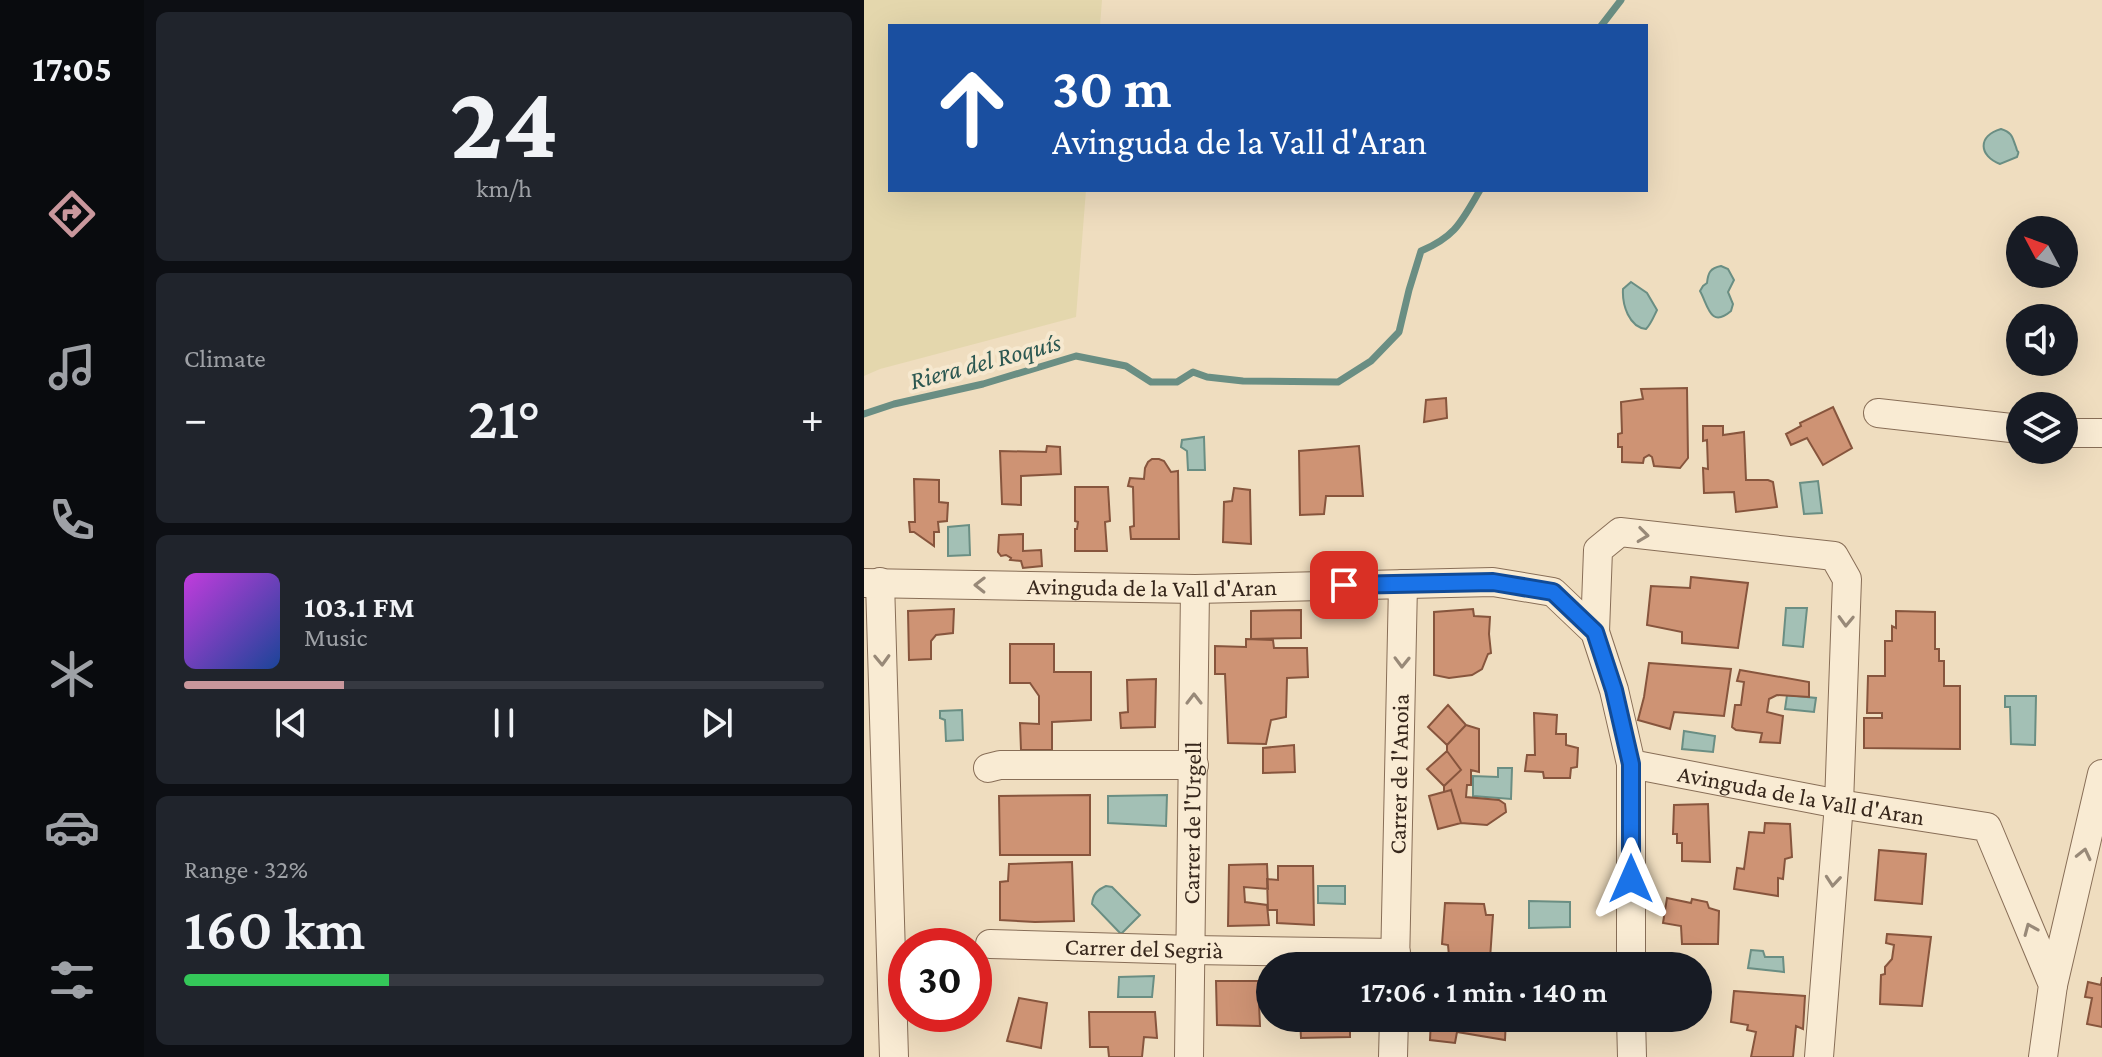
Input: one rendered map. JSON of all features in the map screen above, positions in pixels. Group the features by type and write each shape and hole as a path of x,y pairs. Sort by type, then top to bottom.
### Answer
{"street":[{"path":"1878,413 2006,427"},
{"path":"2078,433 2102,433"},
{"path":"1595,632 1598,550 1620,532 1834,556 1847,579 1839,804 1819,1057"},
{"path":"872,582 894,1057"},
{"name":"Avinguda de la Vall d'Aran","path":"872,582 1195,589 1493,582 1553,592 1595,632 1614,690 1631,764 1839,804 1987,827 2053,985"},
{"name":"Carrer de l'Anoia","path":"1396,952 1403,584"},
{"name":"Carrer de l'Urgell","path":"1189,1057 1195,589"},
{"path":"1631,764 1631,952"},
{"path":"988,768 1000,765 1194,765"},
{"path":"2043,1057 2053,985 2102,774"},
{"name":"Carrer del Segrià","path":"992,944 1256,953"},
{"path":"1393,1057 1394,1032"},
{"path":"1631,1032 1632,1057"}],"shaded area":[{"path":"864,0 1102,0 1100,24 888,24 888,192 1086,192 1076,317 880,369 864,376"},
{"path":"2001,129 2012,136 2019,152 2017,157 2000,164 1988,156 1984,146 1988,136"},
{"path":"1721,266 1728,269 1734,280 1728,292 1733,304 1731,311 1718,317 1711,313 1700,291 1707,283 1710,272"},
{"path":"1631,282 1647,293 1657,310 1646,329 1631,320 1625,308 1623,289"},
{"path":"1204,437 1205,470 1188,470 1187,451 1181,447 1182,440"},
{"path":"1818,481 1822,513 1804,514 1800,483"},
{"path":"969,525 970,555 948,556 948,527"},
{"path":"1786,608 1807,608 1803,647 1783,645"},
{"path":"1787,695 1816,698 1814,712 1785,709"},
{"path":"2005,696 2036,696 2035,745 2011,744 2010,707 2005,707"},
{"path":"962,710 963,740 946,741 945,720 940,718 940,711"},
{"path":"1684,731 1715,736 1713,752 1682,749"},
{"path":"1498,768 1512,768 1511,799 1473,796 1473,776 1498,777"},
{"path":"1167,795 1166,826 1108,823 1108,796"},
{"path":"1106,886 1112,887 1140,915 1121,934 1092,904 1096,893"},
{"path":"1318,886 1345,886 1345,904 1318,903"},
{"path":"1529,901 1570,902 1570,927 1529,928"},
{"path":"1751,950 1763,951 1765,957 1783,957 1784,972 1748,968"},
{"path":"1154,976 1152,997 1118,997 1119,977"}],"building":[{"path":"1687,388 1688,458 1680,468 1654,466 1649,455 1643,463 1622,462 1622,447 1618,447 1618,434 1622,433 1621,402 1643,399 1641,389"},
{"path":"1446,398 1447,418 1424,422 1426,400"},
{"path":"1833,407 1852,448 1823,465 1807,438 1791,445 1786,434 1801,426 1800,423"},
{"path":"1703,426 1723,426 1723,435 1744,432 1746,480 1773,482 1777,507 1736,512 1734,492 1704,493 1703,468 1708,469"},
{"path":"1047,446 1060,447 1061,474 1021,476 1021,505 1002,504 1000,451 1046,452"},
{"path":"1359,446 1363,496 1326,496 1324,514 1300,515 1299,451"},
{"path":"1152,459 1164,461 1171,472 1178,471 1179,539 1131,539 1130,527 1134,526 1133,487 1128,486 1130,478 1144,479 1145,468"},
{"path":"914,479 939,480 939,502 948,503 947,521 938,522 939,532 934,532 934,546 910,532 909,522 915,522"},
{"path":"1075,487 1108,487 1110,521 1105,522 1107,551 1075,551 1078,522 1075,521"},
{"path":"1234,488 1250,490 1251,544 1223,542 1224,502 1232,501"},
{"path":"1023,534 1023,551 1041,550 1042,566 1023,568 1021,561 1010,560 998,552 999,535"},
{"path":"1691,577 1748,583 1738,648 1682,643 1682,632 1647,625 1651,586 1690,588"},
{"path":"954,609 953,633 936,635 931,641 931,659 909,660 908,611"},
{"path":"1473,609 1474,616 1490,617 1491,653 1482,669 1472,675 1449,678 1434,675 1434,612"},
{"path":"1301,610 1301,638 1251,639 1251,611"},
{"path":"1896,611 1935,612 1935,649 1939,649 1939,661 1944,661 1944,686 1960,686 1960,749 1864,748 1864,718 1882,718 1882,713 1867,713 1868,676 1885,676 1885,641 1892,641"},
{"path":"1246,639 1273,640 1274,648 1307,648 1308,677 1287,678 1286,717 1271,720 1266,744 1228,743 1225,674 1215,674 1215,646 1246,647"},
{"path":"1010,644 1054,644 1054,672 1091,672 1091,720 1052,722 1052,750 1021,750 1020,723 1039,724 1039,696 1030,683 1010,683"},
{"path":"1649,663 1731,669 1724,716 1674,712 1670,729 1638,720"},
{"path":"1740,670 1809,682 1809,697 1777,695 1769,699 1767,712 1783,716 1780,743 1760,742 1762,733 1732,727 1735,705 1741,705 1744,682 1737,681"},
{"path":"1156,679 1155,727 1121,728 1120,713 1128,712 1127,680"},
{"path":"1448,705 1466,725 1447,745 1428,727"},
{"path":"1534,713 1557,715 1556,734 1566,734 1566,745 1578,748 1577,767 1571,768 1570,778 1544,778 1543,772 1525,771 1527,755 1535,755"},
{"path":"1466,725 1479,729 1479,772 1471,770 1471,785 1467,785 1466,797 1499,800 1505,804 1506,812 1487,825 1461,823 1451,790 1444,792 1444,786 1461,770 1447,751 1447,745"},
{"path":"1294,745 1295,772 1263,773 1263,748"},
{"path":"1447,751 1461,770 1444,786 1427,769"},
{"path":"1451,790 1461,823 1438,829 1429,796"},
{"path":"1090,795 1090,855 1000,855 999,796"},
{"path":"1708,804 1710,862 1682,861 1682,843 1677,843 1677,834 1673,834 1674,805"},
{"path":"1765,823 1790,824 1792,857 1785,859 1783,879 1778,878 1778,896 1734,889 1737,868 1744,869 1749,832 1764,833"},
{"path":"1879,850 1926,854 1922,904 1875,900"},
{"path":"1072,862 1074,921 1000,920 1000,882 1008,881 1009,864"},
{"path":"1267,864 1268,889 1244,887 1245,902 1267,905 1269,925 1228,926 1229,865"},
{"path":"1278,866 1313,866 1314,925 1277,923 1277,910 1268,910 1267,879 1278,880"},
{"path":"1667,898 1691,903 1692,899 1707,902 1709,908 1719,911 1718,944 1682,944 1681,926 1663,923"},
{"path":"1445,903 1484,904 1486,915 1493,915 1490,952 1449,952 1448,945 1442,944"},
{"path":"1887,934 1931,937 1922,1006 1880,1004 1881,975 1885,974 1885,967 1892,959 1894,945 1886,943"},
{"path":"2102,977 2102,1027 2087,1024 2092,998 2085,997 2088,982 2101,985"},
{"path":"1216,981 1256,981 1256,1026 1217,1025"},
{"path":"1734,991 1805,996 1803,1029 1796,1026 1793,1057 1751,1057 1756,1032 1747,1030 1748,1025 1731,1022"},
{"path":"1019,998 1047,1003 1041,1048 1007,1041"},
{"path":"1089,1012 1155,1012 1157,1038 1144,1037 1142,1057 1109,1057 1108,1047 1090,1047"},
{"path":"1301,1032 1350,1032 1350,1037 1301,1038"},
{"path":"1430,1032 1457,1032 1455,1043 1430,1040"},
{"path":"1457,1032 1505,1032 1505,1040"}],"waterway":[{"name":"Riera del Roquís","path":"1603,24 1621,0"},
{"name":"Riera del Roquís","path":"864,414 983,384 1076,356 1126,366 1151,382 1177,382 1193,372 1207,377 1243,381 1338,382 1371,361 1399,332 1421,251 1450,234 1479,192"}],"route":[{"path":"1344,585 1493,582 1553,592 1595,632 1614,690 1631,764 1631,879"}]}
